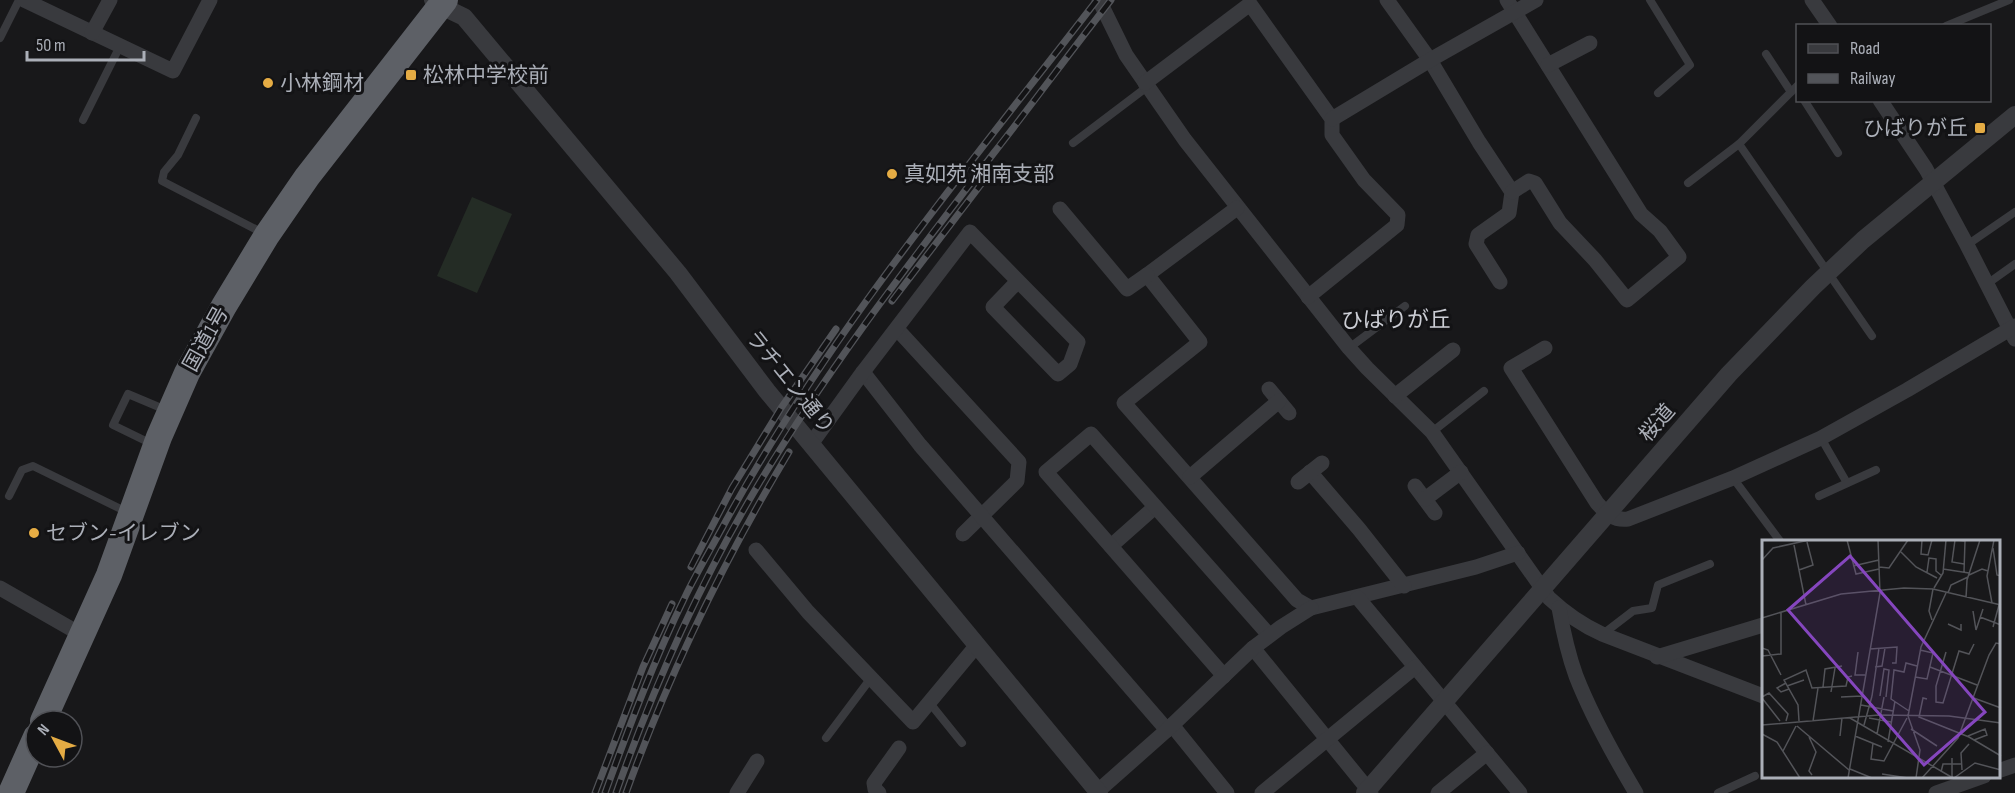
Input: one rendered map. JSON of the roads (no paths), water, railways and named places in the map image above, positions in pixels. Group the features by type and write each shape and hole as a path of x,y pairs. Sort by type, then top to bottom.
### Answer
{"highway":[{"name":"国道1号","path":"48,709 108,575 170,412 203,344 267,235 307,177 440,2"},
{"path":"11,793 24,764"}],"street":[{"path":"92,33 110,0"},
{"path":"25,1 173,71 210,0"},
{"path":"1099,0 1126,55 1237,208 1349,348 1432,432 1543,589 1559,608 1585,626 1602,634 1762,696"},
{"path":"1387,0 1430,60 1512,192 1509,213 1478,235 1476,244 1500,282"},
{"path":"1332,119 1430,60 1511,6 1536,0"},
{"path":"1813,0 1829,24"},
{"name":"ラチエン通り","path":"440,2 464,17 678,273 742,360 1098,792"},
{"path":"1146,85 1248,2 1332,119 1332,135 1364,180 1398,215 1397,225 1308,297"},
{"path":"1511,6 1641,214 1660,231 1679,257 1627,300 1595,260 1560,223 1535,183 1528,181 1512,192"},
{"path":"1548,65 1590,43"},
{"path":"1545,348 1511,368 1597,503 1608,514 1620,520 1628,519 1733,478 1821,438 2013,331 1926,169 1881,102"},
{"name":"桜道","path":"1368,792 1729,374 1828,273 2015,115"},
{"path":"1060,209 1127,289 1237,208"},
{"path":"811,444 970,232 1078,342 1070,364 1058,374 993,307 1018,281"},
{"path":"1147,275 1200,342 1124,403 1297,600 1311,608"},
{"path":"897,329 1019,462 1017,481 963,534"},
{"path":"1395,396 1453,350"},
{"path":"863,372 920,445 981,516 1227,793"},
{"path":"1190,477 1279,401"},
{"path":"1224,676 1046,472 1091,434 1269,635"},
{"path":"1310,472 1404,586"},
{"path":"1425,499 1461,472"},
{"path":"1415,486 1435,513"},
{"path":"1111,546 1155,507"},
{"path":"756,550 808,612 913,722 977,645"},
{"path":"1098,792 1170,728 1253,648 1311,608 1476,567 1518,553"},
{"path":"0,588 82,635"},
{"path":"1358,598 1520,793"},
{"path":"1559,608 1576,676 1612,753 1636,793"},
{"path":"1657,657 1762,624"},
{"path":"1253,648 1368,792"},
{"path":"1262,793 1415,667"},
{"path":"875,792 874,783 899,748"},
{"path":"1438,793 1487,753"},
{"path":"737,793 758,761"},
{"path":"1946,778 1962,790"},
{"path":"1936,793 1962,790 1982,778"}],"lane":[{"path":"1650,0 1690,65 1658,93"},
{"path":"1951,24 2009,0"},
{"path":"0,38 25,1"},
{"path":"83,120 120,46"},
{"path":"1688,183 1739,144 1795,89 1766,54"},
{"path":"1073,143 1146,85"},
{"path":"1805,102 1838,153"},
{"path":"196,118 178,155 164,172 162,181 267,235"},
{"path":"1739,144 1872,336"},
{"path":"1967,245 2015,212"},
{"path":"1987,284 2015,264"},
{"path":"1349,348 1405,306"},
{"path":"1432,432 1484,391"},
{"path":"156,446 113,425 128,394 170,412"},
{"path":"1821,438 1847,483"},
{"path":"9,496 22,470 33,466 132,514"},
{"path":"1819,495 1876,470"},
{"path":"1733,478 1779,540"},
{"path":"1602,634 1633,611 1652,608 1658,585 1710,564"},
{"path":"826,738 871,678"},
{"path":"929,702 962,743"},
{"path":"1718,793 1755,776"}],"railway":[{"path":"605,793 642,694 674,621 698,571 761,459 850,323 947,192 1097,0"},
{"path":"616,793 676,642 731,533 778,452 836,365 898,279 1111,0"},
{"path":"892,301 992,170"},
{"path":"691,567 732,488 781,408 836,329"},
{"path":"626,793 660,705 699,618 742,534 789,452"},
{"path":"595,793 643,667 672,604"}],"place":[{"name":"松林中学校前","path":"411,75"},
{"name":"小林鋼材","path":"268,83"},
{"name":"ひばりが丘","path":"1980,128"},
{"name":"真如苑 湘南支部","path":"892,174"},
{"name":"セブン-イレブン","path":"34,533"}],"district":[{"name":"ひばりが丘","path":"1396,320"}]}
